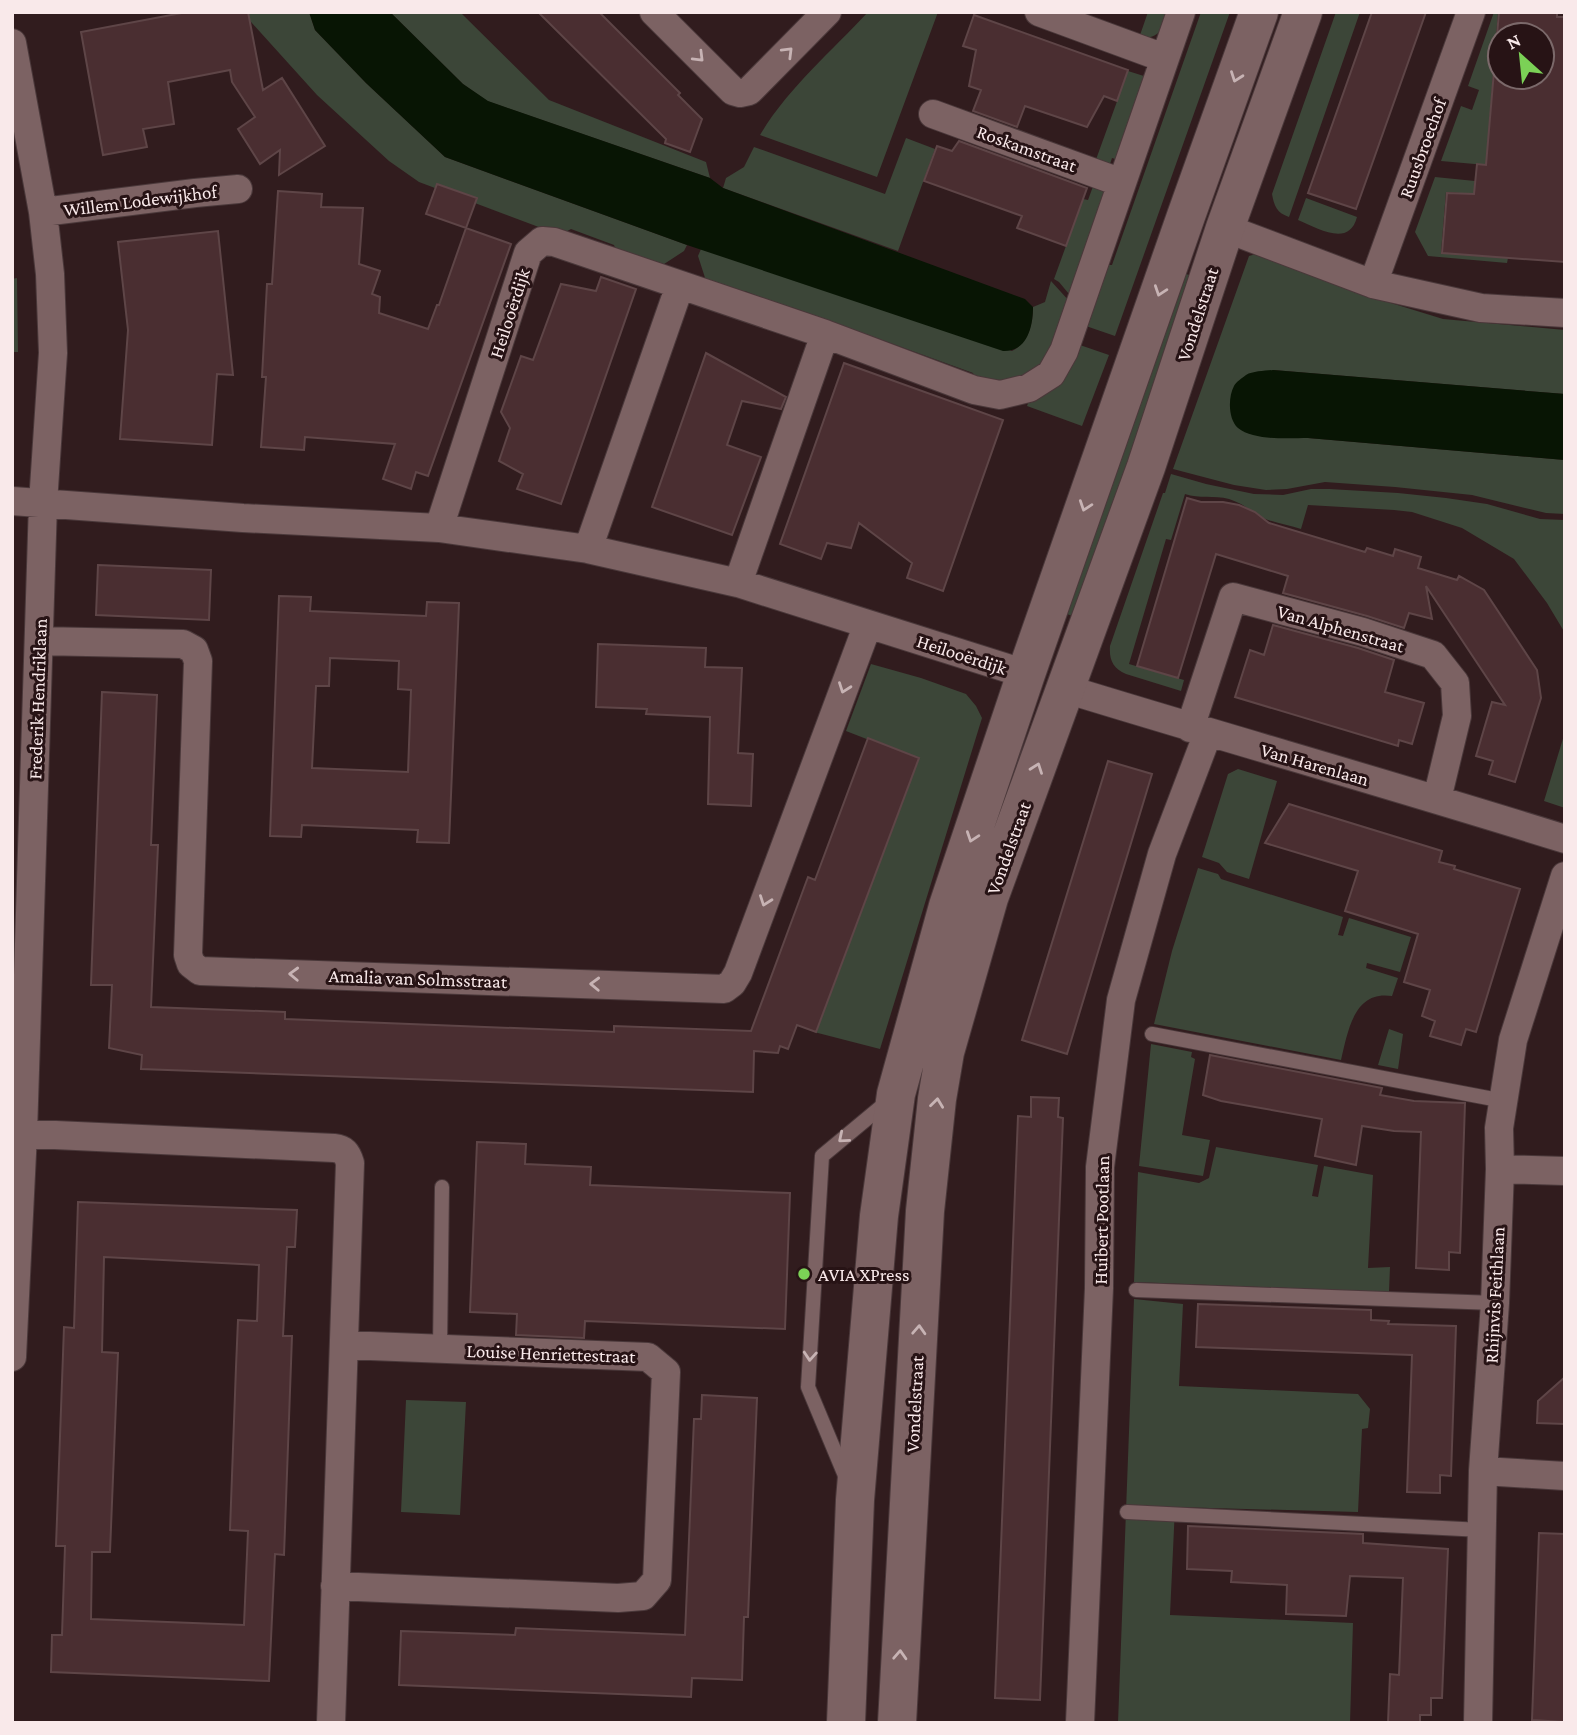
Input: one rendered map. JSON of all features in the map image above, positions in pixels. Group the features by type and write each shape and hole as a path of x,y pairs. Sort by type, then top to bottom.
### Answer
{"street":[{"path":"654,12 733,91 740,93 749,91 827,12"},
{"path":"1039,12 1164,58"},
{"path":"1122,183 1181,12"},
{"name":"Vondelstraat","path":"846,1723 855,1500 879,1216 896,1094 948,906 1026,674 1259,12"},
{"name":"Vondelstraat","path":"897,1723 925,1210 945,1052 989,898 1146,467 1225,228 1303,12"},
{"name":"Ruusbroechof","path":"1373,284 1471,12"},
{"name":"Frederik Hendriklaan","path":"12,43 43,212 50,274 53,353 39,642 22,843 12,1357"},
{"name":"Roskamstraat","path":"933,114 1122,183"},
{"name":"Heilooërdijk","path":"439,528 528,253 542,241 554,242 825,334 974,390 1000,395 1029,388 1051,374 1063,351 1122,183"},
{"name":"Willem Lodewijkhof","path":"43,212 238,189"},
{"path":"1186,216 1373,284 1481,308 1565,313"},
{"path":"588,549 680,285"},
{"path":"738,583 825,334"},
{"name":"Heilooërdijk","path":"12,501 243,518 439,528 588,549 738,583 1026,674"},
{"name":"Van Alphenstraat","path":"1199,730 1233,597 1363,632 1433,655 1455,683 1457,716 1437,799"},
{"name":"Amalia van Solmsstraat","path":"39,642 183,644 194,650 198,661 187,955 191,964 200,971 724,989 738,974 868,624"},
{"path":"1026,674 1066,689"},
{"name":"Van Harenlaan","path":"1066,689 1565,839"},
{"name":"Huibert Pootlaan","path":"1080,1723 1099,1288 1100,1167 1121,1000 1199,730"},
{"name":"Rhijnvis Feithlaan","path":"1478,1723 1483,1471 1495,1303 1499,1128 1513,1040 1565,876"},
{"path":"17,1133 334,1148 345,1151 350,1163 331,1723"},
{"path":"1500,1168 1565,1171"},
{"name":"Louise Henriettestraat","path":"335,1586 618,1598 643,1596 657,1580 666,1373 648,1357 345,1345"},
{"path":"1483,1471 1565,1476"}],"lane":[{"path":"1152,1034 1504,1101"},
{"path":"855,1500 808,1387 822,1156 896,1094"},
{"path":"440,1349 442,1187"},
{"path":"1136,1290 1495,1303"},
{"path":"1127,1512 1482,1530"}],"shaded area":[{"path":"242,12 309,12 315,30 366,83 445,157 687,245 684,251 658,268 618,255 614,245 571,229 560,235 419,182 389,161 317,95"},
{"path":"309,12 390,12 463,84 488,101 710,178 723,188 1025,299 1033,307 1027,337 1018,347 1003,351 687,245 445,157 366,83 315,30"},
{"path":"390,12 460,12 549,100 706,162 710,178 487,101 463,84"},
{"path":"868,12 938,12 877,177 760,135 797,86"},
{"path":"1148,12 1171,12 1156,35 1139,38"},
{"path":"1201,12 1230,12 1115,336 1083,325 1107,265 1112,265"},
{"path":"1336,12 1360,12 1289,217 1277,208 1272,194"},
{"path":"1494,12 1498,12 1497,21 1491,21"},
{"path":"1486,35 1486,91 1492,91 1486,165 1441,161 1461,106 1472,110 1479,90 1468,86"},
{"path":"1128,71 1147,77 1119,160 1112,158 1108,170 1094,165"},
{"path":"906,138 935,149 898,251 723,188 726,178 744,167 754,147 885,194"},
{"path":"1435,177 1475,181 1474,194 1446,192 1441,252 1508,258 1507,263 1428,256 1415,232"},
{"path":"1095,181 1110,187 1069,294 1054,279 1083,199 1088,200"},
{"path":"1306,198 1357,217 1353,226 1340,234 1323,231 1298,220"},
{"path":"701,249 1012,351 1026,338 1031,327 1033,307 1045,302 1051,281 1070,302 1050,362 1014,386 976,383 973,373 791,307 781,312 768,300 745,291 734,297 708,287 698,256"},
{"path":"1256,254 1365,295 1443,319 1565,330 1565,394 1273,370 1231,411 1238,427 1269,437 1565,460 1565,514 1546,513 1472,495 1395,487 1325,482 1266,490 1234,485 1173,469 1249,256"},
{"path":"1175,270 1200,279 1079,618 1054,610"},
{"path":"17,278 18,352 12,352 12,279"},
{"path":"1077,344 1109,355 1082,426 1027,406 1032,393"},
{"path":"1273,370 1565,394 1565,460 1308,438 1272,438 1245,432 1238,428 1231,414 1230,402 1234,386 1249,374"},
{"path":"1171,474 1254,494 1283,495 1311,489 1398,493 1487,504 1540,519 1565,520 1565,633 1547,603 1514,559 1462,528 1412,512 1308,505 1301,529 1263,518 1229,499 1185,494 1171,540 1166,539 1129,664 1184,680 1181,691 1126,674 1113,663 1110,646"},
{"path":"871,664 966,694 982,718 880,1049 814,1032 918,759 846,731"},
{"path":"1565,732 1565,808 1544,801"},
{"path":"1238,769 1277,781 1249,879 1227,872 1219,863 1202,857 1228,774"},
{"path":"1198,868 1218,874 1221,879 1343,917 1338,935 1343,936 1349,918 1411,937 1400,972 1367,963 1366,968 1398,978 1392,996 1369,999 1361,1006 1350,1025 1341,1060 1154,1024 1172,951"},
{"path":"1389,1029 1403,1034 1398,1069 1378,1065"},
{"path":"1151,1044 1192,1052 1191,1057 1195,1059 1182,1135 1210,1140 1203,1176 1139,1166"},
{"path":"1216,1147 1318,1165 1312,1196 1318,1197 1324,1166 1373,1175 1368,1268 1390,1267 1389,1292 1134,1282 1138,1172 1199,1183 1209,1178"},
{"path":"1134,1299 1183,1304 1179,1386 1358,1394 1370,1409 1368,1428 1362,1429 1358,1512 1175,1507 1170,1615 1353,1623 1350,1723 1118,1723"},
{"path":"406,1400 466,1402 460,1515 401,1512"}],"building":[{"path":"187,12 248,12 263,90 282,78 325,146 279,175 280,150 260,164 238,129 255,117 232,82 230,70 168,82 174,124 143,129 147,147 103,155 81,32"},
{"path":"538,12 599,12 680,93 678,95 702,119 690,152 665,143 666,139"},
{"path":"1372,12 1426,12 1356,209 1308,193"},
{"path":"1499,12 1557,12 1557,17 1565,17 1565,262 1442,253 1447,193 1474,194 1477,164 1486,165 1492,91 1556,91 1556,21 1498,21"},
{"path":"974,15 1128,70 1117,101 1104,96 1087,127 1025,106 1017,127 973,111 981,90 969,86 976,50 963,46"},
{"path":"959,141 1087,188 1066,246 1017,228 1022,216 924,181 937,146 952,151"},
{"path":"437,184 477,198 466,228 426,214"},
{"path":"278,191 322,194 321,207 363,208 359,264 380,271 372,294 380,297 379,313 428,329 466,228 511,244 428,476 416,472 411,489 383,479 395,444 305,437 304,450 261,447 266,377 262,377 267,284 272,284"},
{"path":"218,231 233,375 217,374 212,445 120,439 128,330 118,242"},
{"path":"601,277 636,289 561,504 517,489 523,474 499,461 510,428 501,412 521,356 533,360 561,284 596,291"},
{"path":"706,353 786,397 781,409 742,401 727,445 761,457 732,535 652,507"},
{"path":"844,363 1003,420 943,591 907,578 912,563 859,523 851,548 827,543 821,559 780,544"},
{"path":"1187,498 1239,505 1255,512 1269,523 1365,552 1367,548 1393,556 1395,549 1421,557 1418,568 1457,580 1459,576 1484,590 1537,670 1541,698 1515,782 1489,774 1493,761 1476,756 1492,702 1505,705 1426,586 1432,619 1409,613 1404,628 1283,593 1288,576 1216,554 1178,678 1137,666"},
{"path":"98,565 211,570 209,620 96,615"},
{"path":"279,596 311,597 310,611 426,616 427,602 459,603 449,843 417,842 418,830 302,825 301,837 270,836","holes":["330,658 399,661 398,689 411,690 408,772 312,768 316,686 329,686"]},
{"path":"1273,625 1394,660 1385,692 1424,703 1412,744 1399,740 1398,746 1235,697 1250,650 1264,655"},
{"path":"598,644 706,648 705,667 742,668 738,753 753,754 751,806 708,804 710,717 646,714 647,709 596,707"},
{"path":"102,692 157,695 151,845 158,845 151,1007 285,1012 285,1019 614,1032 614,1026 751,1031 808,877 815,880 868,738 919,758 816,1032 797,1025 788,1049 780,1046 778,1053 754,1051 753,1092 141,1069 142,1055 109,1048 112,985 91,985"},
{"path":"1108,761 1152,774 1067,1054 1022,1040"},
{"path":"1289,804 1442,851 1439,862 1520,889 1476,1032 1466,1029 1461,1045 1430,1036 1435,1021 1422,1016 1430,990 1404,982 1418,934 1345,911 1358,871 1265,843"},
{"path":"1210,1055 1382,1088 1380,1095 1414,1101 1465,1103 1460,1253 1449,1252 1449,1270 1416,1268 1421,1132 1362,1126 1356,1165 1315,1156 1322,1119 1221,1101 1203,1095"},
{"path":"1031,1097 1059,1098 1058,1117 1063,1118 1040,1700 995,1698 1018,1116 1031,1117"},
{"path":"477,1142 526,1144 525,1164 591,1167 590,1185 790,1193 785,1329 585,1321 584,1338 516,1335 517,1314 470,1312"},
{"path":"78,1202 297,1210 295,1247 287,1247 283,1336 292,1336 284,1555 275,1554 269,1681 51,1672 52,1635 62,1635 65,1546 56,1546 64,1327 74,1328","holes":["104,1257 259,1265 257,1321 238,1320 236,1367 230,1530 248,1531 244,1625 91,1619 92,1552 110,1552 118,1353 102,1352"]},
{"path":"1198,1304 1371,1310 1371,1320 1389,1321 1388,1324 1456,1326 1451,1476 1440,1475 1440,1493 1407,1492 1412,1355 1196,1347"},
{"path":"1565,1377 1565,1424 1537,1423 1538,1401"},
{"path":"702,1395 757,1398 748,1617 744,1617 742,1680 692,1678 691,1697 399,1685 401,1631 515,1635 516,1628 685,1635 694,1419 701,1419"},
{"path":"1188,1526 1363,1534 1363,1543 1448,1549 1442,1698 1431,1698 1431,1715 1420,1715 1420,1723 1388,1723 1390,1674 1399,1675 1403,1578 1350,1576 1346,1616 1286,1614 1287,1585 1231,1582 1232,1571 1187,1569"},
{"path":"1539,1533 1565,1534 1565,1722 1532,1720"}],"place":[{"name":"AVIA XPress","path":"804,1274"}]}
